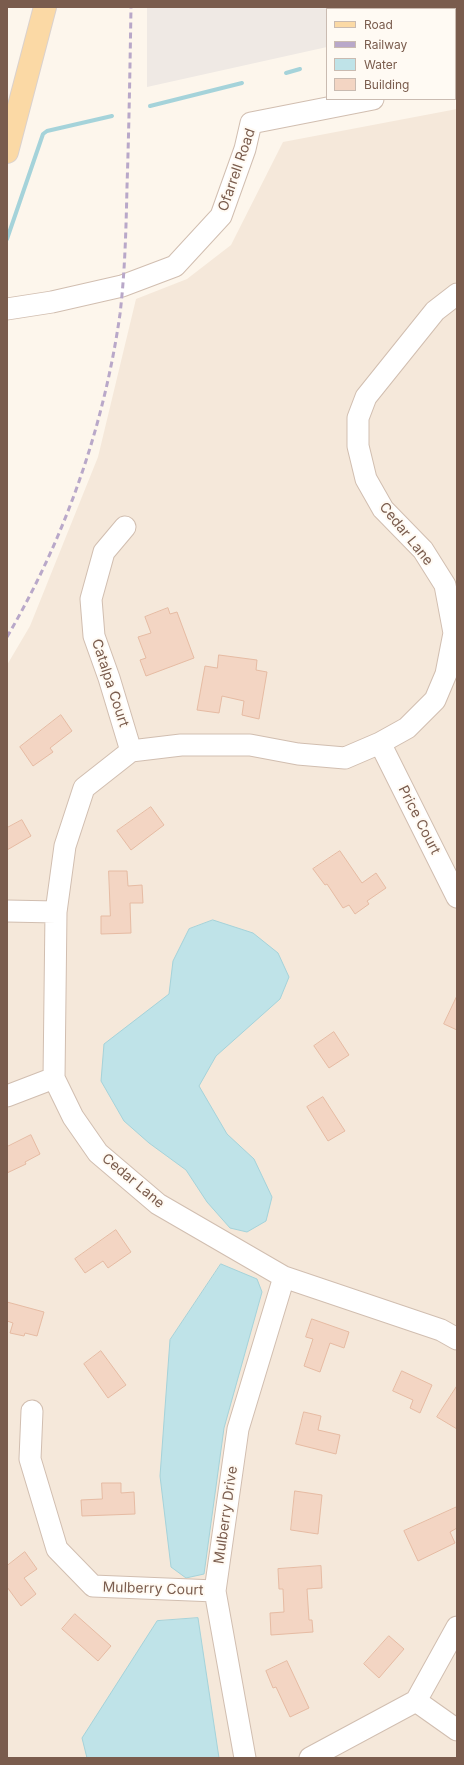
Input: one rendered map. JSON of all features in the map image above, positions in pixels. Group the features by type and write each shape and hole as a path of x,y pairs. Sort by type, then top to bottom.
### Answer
{"main road":[{"path":"7,152 45,7"}],"street":[{"name":"Ofarrell Road","path":"7,309 52,302 122,286 175,266 221,216 245,149 251,123 368,100"},
{"name":"Cedar Lane","path":"457,294 435,310 366,397 358,418 358,446 366,479 383,509 422,550 445,585 455,633 446,674 435,700 407,728 380,743 345,758 298,754 250,745 181,745 131,751 84,788 65,846 56,912 54,1078 73,1117 98,1153 158,1204 284,1277 441,1330 457,1339"},
{"name":"Catalpa Court","path":"125,528 104,552 91,599 94,636 109,678 131,751"},
{"name":"Price Court","path":"380,743 457,897"},
{"path":"7,911 56,912"},
{"path":"7,1096 54,1078"},
{"name":"Mulberry Drive","path":"245,1758 215,1591 238,1429 284,1277"},
{"name":"Mulberry Court","path":"32,1411 30,1459 57,1549 93,1586 215,1591"},
{"path":"310,1758 416,1701 457,1627"},
{"path":"416,1701 457,1730"}],"shaded area":[{"path":"147,7 457,7 456,18 456,8 326,8 326,47 147,87"},
{"path":"457,109 457,1758 7,1758 7,665 30,626 98,457 136,299 187,279 231,245 283,142"}],"water":[{"path":"213,920 253,933 278,953 289,977 280,999 216,1056 199,1086 227,1134 254,1159 272,1197 266,1221 247,1232 230,1228 207,1202 186,1170 149,1143 124,1121 101,1081 104,1044 169,994 173,961 189,929"},
{"path":"221,1264 257,1279 262,1292 224,1428 204,1574 186,1578 171,1567 160,1476 170,1340"},
{"path":"198,1618 219,1758 87,1758 82,1738 157,1621"}],"building":[{"path":"168,608 170,614 177,612 194,658 146,676 140,660 146,658 138,637 151,633 145,617"},
{"path":"219,655 257,660 256,670 267,672 259,719 242,715 244,701 222,696 219,713 197,710 205,666 217,668"},
{"path":"61,715 72,731 50,748 53,752 33,766 20,747"},
{"path":"151,807 164,825 131,850 117,831"},
{"path":"22,820 31,836 7,850 7,828"},
{"path":"340,851 362,883 376,873 386,888 367,901 369,904 355,914 349,905 343,908 327,884 325,885 313,869"},
{"path":"109,871 127,871 128,886 142,885 143,903 130,903 131,933 101,934 101,916 110,916"},
{"path":"457,996 457,1030 444,1024"},
{"path":"334,1032 349,1055 329,1068 314,1046"},
{"path":"323,1097 345,1131 328,1141 307,1107"},
{"path":"31,1135 40,1154 25,1162 26,1164 7,1173 7,1147"},
{"path":"116,1230 131,1252 108,1268 103,1261 85,1273 75,1259"},
{"path":"7,1302 44,1312 37,1336 25,1333 24,1336 10,1333 13,1323 7,1321"},
{"path":"312,1319 349,1332 344,1348 330,1343 320,1372 304,1366 313,1339 306,1337"},
{"path":"101,1351 126,1385 108,1398 84,1364"},
{"path":"402,1371 432,1385 420,1413 410,1408 413,1400 393,1391"},
{"path":"457,1386 457,1429 437,1417"},
{"path":"304,1412 321,1416 318,1430 340,1435 336,1454 296,1444"},
{"path":"102,1483 121,1483 121,1493 134,1492 135,1514 82,1516 81,1500 102,1499"},
{"path":"295,1491 322,1495 318,1534 291,1530"},
{"path":"457,1507 457,1528 450,1532 455,1543 418,1561 404,1531"},
{"path":"25,1552 37,1569 24,1578 36,1594 21,1606 7,1587 7,1566"},
{"path":"321,1566 322,1588 307,1589 309,1620 312,1620 313,1632 271,1635 270,1613 284,1612 283,1589 279,1589 278,1569"},
{"path":"75,1614 111,1646 98,1661 62,1629"},
{"path":"389,1636 404,1649 379,1678 364,1664"},
{"path":"287,1661 309,1708 290,1717 276,1687 273,1688 266,1671"}],"waterway":[{"path":"286,73 300,69"},
{"path":"150,106 242,83"},
{"path":"7,239 43,134 47,131 112,116"}],"railway":[{"path":"7,637 47,561 64,521 93,440 113,356 120,314 125,250 131,7"}]}
